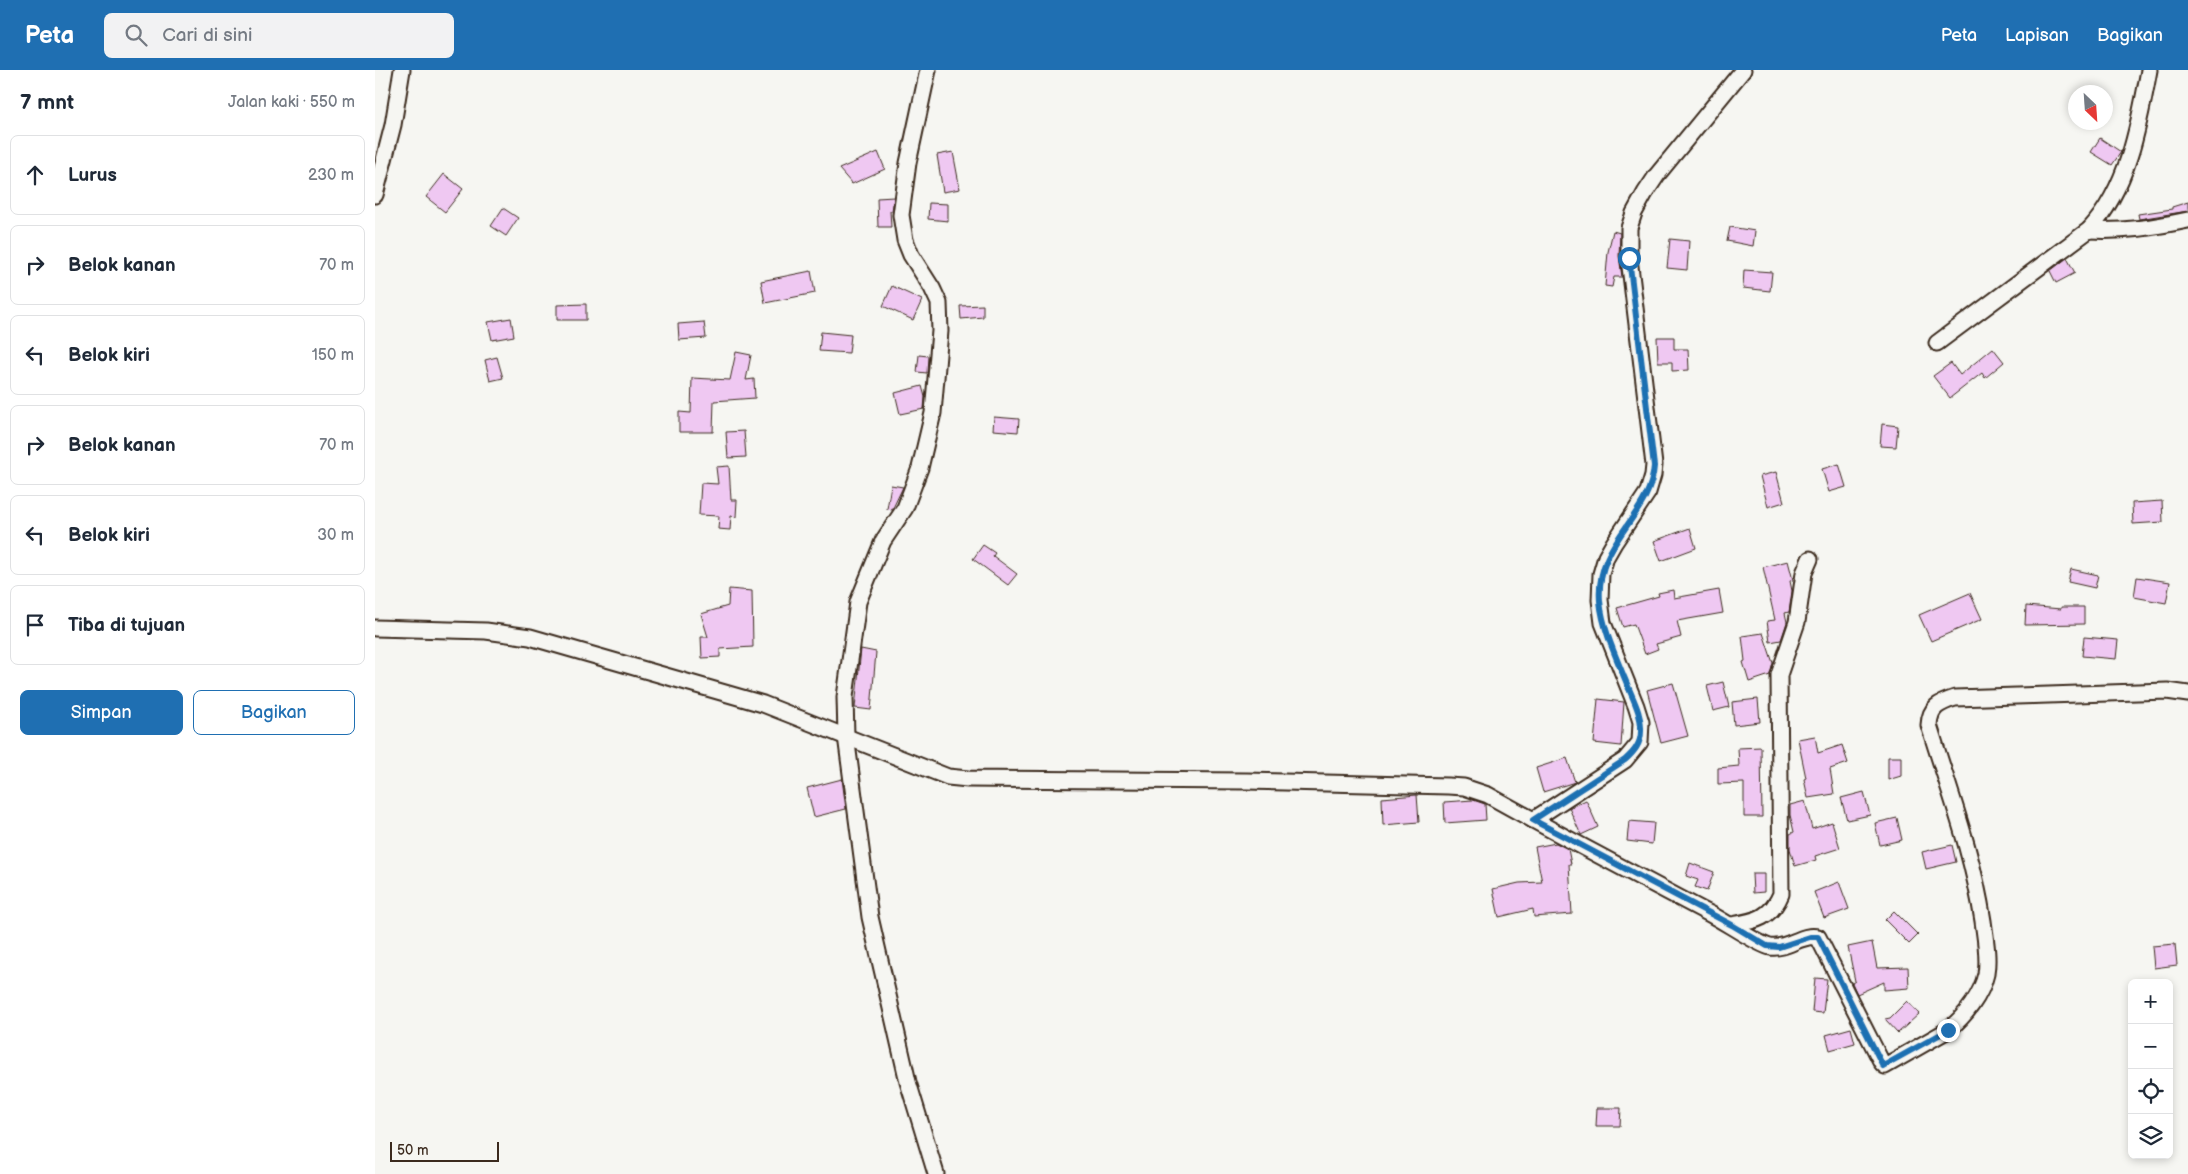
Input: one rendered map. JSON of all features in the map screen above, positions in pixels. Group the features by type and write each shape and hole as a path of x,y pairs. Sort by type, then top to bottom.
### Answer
{"street":[{"path":"375,195 393,125 402,70"},
{"path":"928,70 908,163 901,215 905,240 911,255 932,288 939,303 940,331 933,413 920,468 905,508 883,541 858,602 845,697 846,736 870,917 908,1082 935,1174"},
{"path":"1533,820 1625,760 1640,742 1641,722 1606,632 1600,600 1601,574 1606,557 1647,492 1654,466 1629,258 1629,228 1634,213 1657,175 1743,70"},
{"path":"1937,343 2089,230 2103,216 2121,182 2141,114 2149,70"},
{"path":"2089,230 2146,229 2188,220"},
{"path":"1732,925 1750,922 1771,912 1777,905 1781,894 1779,675 1795,630 1804,573 1810,559"},
{"path":"375,628 486,631 530,637 763,704 948,777 968,779 1247,781 1463,787 1488,795 1771,947 1779,947 1810,937 1818,937 1885,1066 1948,1030 1963,1016 1974,1001 1986,973 1986,942 1978,889 1929,725 1929,716 1935,706 1955,698 2167,691 2188,694"}],"building":[{"path":"2100,138 2121,152 2112,165 2091,152"},
{"path":"878,152 885,169 852,184 839,169"},
{"path":"953,152 960,189 943,192 937,155"},
{"path":"444,174 463,189 445,212 426,197"},
{"path":"894,197 892,211 890,211 891,227 878,227 877,198"},
{"path":"2188,202 2188,211 2139,219 2138,214 2172,209 2172,207"},
{"path":"929,203 948,204 948,221 928,219"},
{"path":"503,208 518,218 506,236 491,226"},
{"path":"1730,227 1755,231 1753,246 1727,241"},
{"path":"1613,231 1620,233 1619,256 1622,277 1614,277 1612,287 1605,286 1608,252"},
{"path":"1670,239 1689,241 1687,270 1667,268"},
{"path":"2067,258 2075,273 2056,283 2050,271"},
{"path":"1744,270 1772,272 1770,291 1743,288"},
{"path":"811,271 815,293 765,303 761,281"},
{"path":"892,286 922,300 913,320 883,306"},
{"path":"586,304 586,320 557,320 557,305"},
{"path":"983,305 983,317 961,319 960,306"},
{"path":"511,318 514,336 492,340 488,322"},
{"path":"704,322 706,338 679,340 678,324"},
{"path":"821,332 851,335 849,353 819,351"},
{"path":"1657,337 1674,337 1674,349 1688,349 1689,370 1672,371 1672,362 1658,362"},
{"path":"1993,348 2004,362 1985,378 1982,373 1950,398 1933,376 1951,363 1960,375"},
{"path":"736,352 751,355 746,380 754,379 755,398 714,401 713,432 679,432 679,412 691,413 692,378 730,380"},
{"path":"919,355 928,356 927,373 917,372"},
{"path":"497,357 503,378 490,381 485,360"},
{"path":"922,386 925,397 924,409 900,414 895,393"},
{"path":"994,417 1019,419 1018,432 993,430"},
{"path":"1882,424 1898,426 1896,447 1880,446"},
{"path":"744,431 746,457 728,458 726,432"},
{"path":"1839,464 1846,487 1829,492 1822,469"},
{"path":"729,466 731,500 737,500 736,517 731,516 730,530 718,529 719,516 699,515 701,483 718,484 716,467"},
{"path":"1776,472 1784,502 1768,507 1760,476"},
{"path":"891,485 903,487 892,510 887,509"},
{"path":"2162,501 2163,522 2133,524 2132,503"},
{"path":"1690,528 1696,548 1661,561 1654,541"},
{"path":"983,545 995,553 993,556 1017,574 1008,585 973,559"},
{"path":"1788,561 1793,580 1790,581 1792,591 1789,612 1785,613 1787,622 1781,640 1770,642 1767,621 1775,620 1763,567"},
{"path":"2071,569 2098,575 2095,588 2068,582"},
{"path":"2137,577 2170,582 2166,603 2134,597"},
{"path":"729,589 752,591 753,647 720,649 720,657 702,658 701,637 708,637 701,614 728,606"},
{"path":"1673,590 1674,598 1719,590 1723,613 1677,621 1681,637 1656,644 1658,649 1645,654 1634,624 1623,627 1617,608 1659,596 1658,593"},
{"path":"1970,593 1982,619 1931,641 1919,615"},
{"path":"2026,606 2061,609 2061,607 2084,607 2084,624 2025,625"},
{"path":"1763,633 1773,663 1770,675 1749,682 1743,662 1745,661 1742,636"},
{"path":"2084,637 2118,640 2116,659 2082,656"},
{"path":"861,649 876,652 871,710 855,708"},
{"path":"1723,682 1729,707 1713,711 1707,686"},
{"path":"1673,683 1688,736 1661,743 1647,690"},
{"path":"1598,699 1624,702 1621,746 1594,743"},
{"path":"1758,699 1760,722 1734,725 1732,702"},
{"path":"1815,736 1818,753 1842,745 1848,763 1830,769 1834,794 1808,798 1798,739"},
{"path":"1761,747 1762,817 1744,817 1744,783 1718,784 1718,768 1739,766 1738,748"},
{"path":"1888,757 1901,757 1901,776 1888,780"},
{"path":"1567,758 1575,782 1543,792 1536,768"},
{"path":"842,779 846,809 814,817 807,788"},
{"path":"1864,792 1870,815 1847,820 1841,798"},
{"path":"1417,795 1419,822 1383,825 1382,798"},
{"path":"1473,800 1485,804 1486,820 1445,823 1444,802"},
{"path":"1586,800 1598,827 1581,835 1569,808"},
{"path":"1805,801 1812,829 1832,822 1840,848 1815,856 1816,860 1795,866 1790,849 1790,834 1794,832 1790,805"},
{"path":"1897,818 1902,840 1880,845 1875,823"},
{"path":"1629,821 1654,823 1652,844 1627,841"},
{"path":"1556,843 1568,849 1571,864 1569,864 1572,914 1534,917 1533,909 1499,917 1493,889 1519,883 1542,882 1535,847"},
{"path":"1952,845 1956,862 1926,869 1922,852"},
{"path":"1690,863 1714,872 1707,891 1695,887 1698,880 1686,876"},
{"path":"1752,874 1764,874 1764,892 1753,893"},
{"path":"1839,882 1849,909 1824,918 1814,892"},
{"path":"1894,911 1918,935 1909,944 1885,920"},
{"path":"1872,942 1877,968 1908,967 1909,988 1884,990 1884,982 1857,994 1852,983 1855,981 1848,947"},
{"path":"2175,944 2177,965 2154,968 2152,946"},
{"path":"1815,978 1827,979 1823,1013 1812,1012"},
{"path":"1907,1001 1919,1014 1898,1033 1885,1019 1890,1018"},
{"path":"1851,1028 1855,1043 1830,1050 1826,1035"},
{"path":"1597,1108 1621,1108 1620,1126 1596,1126"}],"route":[{"path":"1629,258 1654,466 1651,484 1647,492 1606,557 1601,574 1600,600 1603,623 1641,722 1640,742 1625,760 1533,820 1594,854 1732,925 1767,946 1775,948 1810,937 1818,937 1883,1066 1948,1030"}]}
